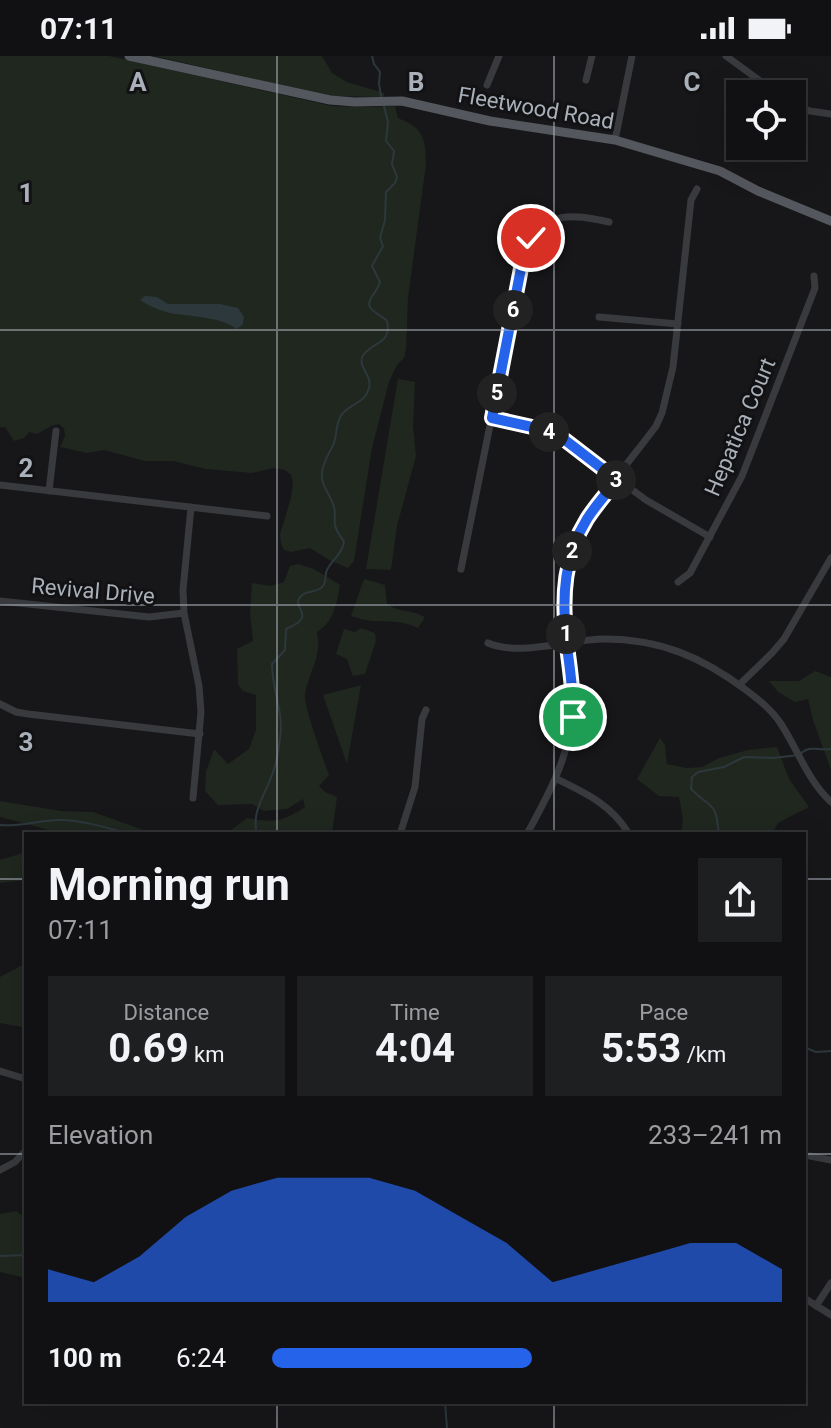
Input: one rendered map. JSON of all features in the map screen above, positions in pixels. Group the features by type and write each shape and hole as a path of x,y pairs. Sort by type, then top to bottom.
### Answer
{"main road":[{"name":"Fleetwood Road","path":"129,56 330,100 411,102 490,121 615,140 720,171 758,191 831,221"}],"street":[{"path":"487,85 499,56"},
{"path":"586,80 592,56"},
{"path":"615,140 632,56"},
{"path":"726,56 759,80"},
{"path":"806,109 831,114"},
{"path":"528,832 557,779 569,744 573,717 572,678 564,590 572,553 588,518 656,426 662,413 673,367 691,200 697,189"},
{"path":"461,569 523,258 531,238 543,225 560,217 609,222"},
{"name":"Hepatica Court","path":"678,582 690,573 749,460 815,288 814,276"},
{"path":"599,317 678,324"},
{"path":"492,418 541,429 565,440 646,500 710,537"},
{"path":"49,491 56,431"},
{"path":"0,485 267,516"},
{"path":"191,507 183,582 184,613 199,686 201,712 193,798"},
{"path":"739,685 784,639 831,558"},
{"name":"Revival Drive","path":"0,601 149,617 184,613"},
{"path":"488,643 512,648 587,639 620,639 652,643 701,660 724,673 771,712 784,728 815,785 831,802"},
{"path":"0,704 28,714 200,734"},
{"path":"401,832 415,787 422,719 426,710"},
{"path":"557,779 600,801 628,832"},
{"path":"0,1071 24,1078"},
{"path":"0,1170 15,1162 24,1152"},
{"path":"810,1156 831,1160"},
{"path":"816,1306 831,1283"},
{"path":"806,1299 831,1315"}],"shaded area":[{"path":"0,56 109,56 332,106 395,106 398,118 418,130 425,147 426,164 408,298 406,349 389,382 372,448 354,561 348,568 310,548 291,552 284,550 280,534 293,482 285,470 274,468 252,473 206,469 173,461 145,461 104,450 87,453 60,447 65,436 64,428 59,424 37,434 29,432 24,438 14,441 5,427 0,427"},
{"path":"154,56 322,56 332,73 347,82 384,93 384,97 329,96"},
{"path":"145,296 157,297 168,304 220,304 238,308 244,317 243,324 237,329 213,319 169,313 140,300"},
{"path":"398,379 415,382 413,426 416,456 397,526 391,570 366,569"},
{"path":"298,564 314,569 340,585 331,617 317,632 316,657 305,694 310,721 329,775 319,786 337,797 332,832 229,832 247,818 278,820 305,807 303,799 287,809 264,811 252,804 218,805 205,791 206,772 214,749 228,764 249,749 256,730 256,695 243,691 238,684 237,649 253,641 250,613 252,583 270,586 284,582 290,566"},
{"path":"364,579 385,585 387,604 425,617 418,628 351,616"},
{"path":"361,628 375,633 376,641 365,674 353,676 347,659 336,654 344,629 355,632"},
{"path":"815,671 831,677 831,770 808,699 795,702 778,692 769,681 799,681"},
{"path":"361,685 347,764 323,695"},
{"path":"660,738 665,745 667,764 687,768 702,767 719,758 748,750 777,747 789,779 809,807 778,823 773,832 681,832 683,819 679,797 659,796 637,779"},
{"path":"0,801 61,811 93,812 149,832 60,832 0,817"},
{"path":"24,853 24,880 0,883 0,860"},
{"path":"24,964 22,1027 0,1023 0,977"},
{"path":"16,1211 24,1217 24,1278 0,1272 0,1214"}],"waterway":[{"path":"372,56 380,72 381,96"},
{"path":"257,832 257,811 273,771 280,738 272,664 285,650 286,629 303,616 298,601 301,596 323,586 327,570 344,542 336,527 335,509 322,477 323,468 341,416 365,397 369,388 362,358 387,334 387,321 369,304 380,282 372,266 383,246 380,238 385,220 386,192 397,177 392,164 394,151 386,141 388,122 384,106"},
{"path":"719,832 714,810 691,789 692,777 698,772 724,767 744,757 773,758 799,755 810,749 831,749"},
{"path":"0,825 68,820 122,832"},
{"path":"806,1048 816,1052 831,1051"},
{"path":"0,1256 24,1255"},
{"path":"445,1404 447,1428"}],"route":[{"path":"531,238 523,258 492,418 519,422 565,440 617,480 582,529 565,582 564,615 572,678 573,717"}]}
